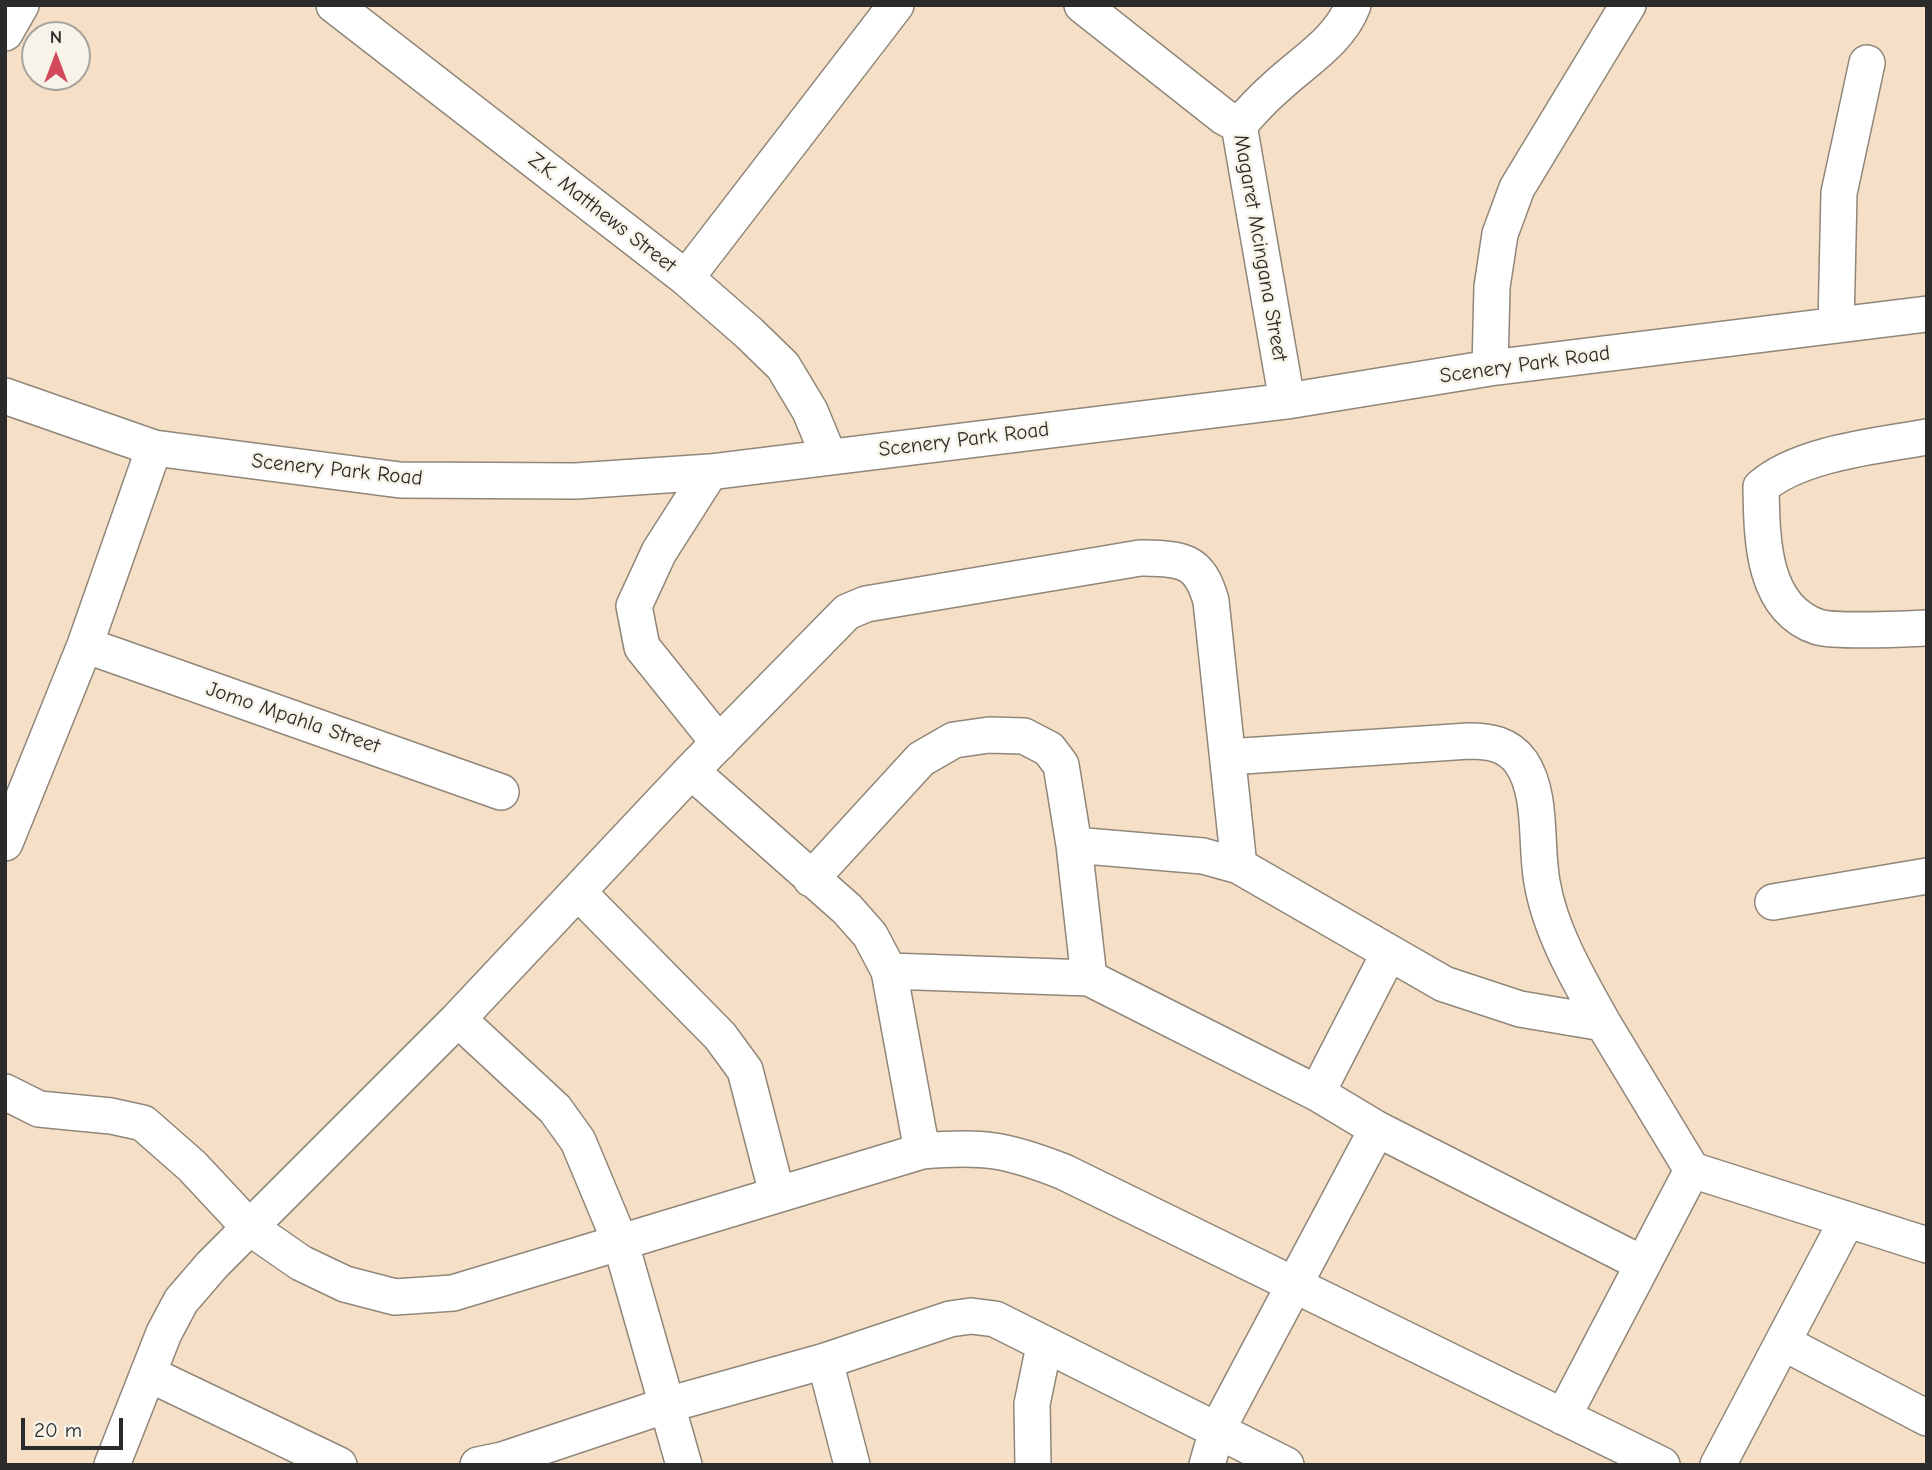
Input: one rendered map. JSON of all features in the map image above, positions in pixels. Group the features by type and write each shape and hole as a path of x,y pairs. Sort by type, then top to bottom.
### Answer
{"street":[{"path":"5,33 21,5"},
{"name":"Z.K. Matthews Street","path":"334,5 686,278 783,366 810,411 829,457"},
{"path":"686,278 896,5"},
{"name":"Magaret Mcingana Street","path":"1082,5 1224,117 1239,125 1287,401"},
{"path":"1239,125 1273,89 1327,44 1348,19 1353,5"},
{"path":"1490,368 1492,287 1500,234 1517,188 1628,5"},
{"path":"1836,325 1839,193 1867,64"},
{"name":"Scenery Park Road","path":"5,396 155,448 400,480 576,481 710,472 1287,401 1490,368 1927,314"},
{"path":"1927,438 1857,449 1776,474 1761,486 1763,547 1780,600 1796,615 1819,627 1927,628"},
{"path":"5,843 85,645 155,448"},
{"path":"710,472 659,552 634,606 642,647 719,743"},
{"path":"112,1465 164,1333 181,1301 249,1227 458,1019 691,771 847,612 866,604 1140,558 1170,559 1194,566 1206,581 1211,601 1239,866"},
{"name":"Jomo Mpahla Street","path":"85,645 501,792"},
{"path":"811,879 921,760 954,740 989,735 1024,736 1049,749 1061,765 1074,845 1089,978"},
{"path":"1228,757 1469,741 1489,741 1510,749 1522,763 1532,788 1542,882 1549,911 1578,979 1692,1170 1927,1245"},
{"path":"691,771 847,909 870,935 889,971 922,1151"},
{"path":"1074,845 1203,856 1239,866 1388,955 1444,985 1508,1005 1603,1023"},
{"path":"1773,902 1927,876"},
{"path":"579,893 720,1036 745,1070 778,1194"},
{"path":"1317,1093 1388,955"},
{"path":"889,971 1089,978 1317,1093 1377,1129 1643,1264"},
{"path":"458,1019 555,1109 578,1142 621,1244 684,1465"},
{"path":"5,1092 39,1109 111,1116 143,1123 192,1166 249,1227 300,1263 345,1284 395,1297 453,1293 922,1151 971,1147 1016,1153 1064,1172 1296,1284 1662,1465"},
{"path":"1207,1465 1217,1430 1377,1129"},
{"path":"1563,1417 1692,1170"},
{"path":"1717,1465 1847,1220"},
{"path":"495,1463 667,1405 825,1362 950,1319 971,1317 995,1319 1044,1346 1286,1465"},
{"path":"1783,1343 1927,1418"},
{"path":"1033,1465 1032,1404 1044,1346"},
{"path":"825,1362 852,1465"},
{"path":"149,1374 296,1456 339,1465"}]}
